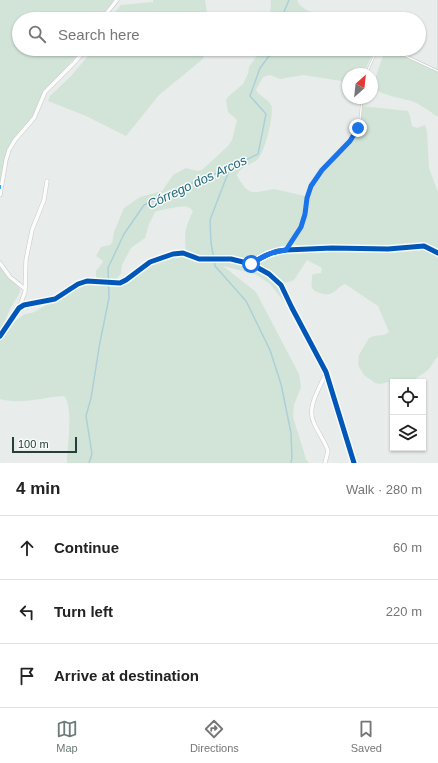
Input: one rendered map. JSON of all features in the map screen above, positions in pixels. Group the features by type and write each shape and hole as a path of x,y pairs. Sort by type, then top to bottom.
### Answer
{"street":[{"path":"108,12 117,0"},
{"path":"0,195 9,150 15,140 34,118 45,92 80,56"},
{"path":"0,336 19,308 24,297 26,260 32,230 41,211 44,200 47,181"},
{"path":"251,264 263,256 279,250 332,248 388,249 424,246 438,253"},
{"path":"19,308 24,305 55,299 82,282 101,281 120,283 150,262 178,253 199,259 231,259 251,264 270,274 281,285 326,372 354,463"},
{"path":"0,264 10,277 25,289"},
{"path":"325,463 328,451 327,447 313,422 311,414 326,372"}],"lane":[{"path":"369,68 374,56"},
{"path":"406,56 438,71"},
{"path":"286,250 301,227 311,186 322,170 350,141 358,128 362,104"}],"green space":[{"path":"0,0 115,0 106,12 12,12 12,56 77,56 43,93 35,113 8,149 0,185"},
{"path":"153,0 205,0 207,12 115,12 121,5 153,2"},
{"path":"271,0 297,0 303,8 313,12 270,12"},
{"path":"438,0 438,117 416,103 378,91 378,70 383,56 406,56 437,71"},
{"path":"88,56 204,56 203,59 159,95 126,136 86,116 48,101 50,96 71,76"},
{"path":"256,56 372,56 366,68 342,68 342,81 303,75 280,79 270,75 263,77 256,90 271,105 272,109 266,143 260,157 246,166 237,175 245,188 251,192 274,189 305,196 303,216 294,236 284,246 251,263 231,258 195,257 186,252 185,240 188,222 193,211 190,208 185,207 166,209 155,212 149,224 145,238 131,248 122,265 121,274 114,281 99,280 96,277 96,271 103,262 96,256 101,247 112,243 114,232 124,208 140,197 162,191 173,175 186,168 198,171 202,170 228,146 232,140 237,120 228,112 226,100 243,84 248,74 249,67"},
{"path":"361,106 408,111 412,126 417,128 425,125 427,132 429,168 438,192 438,251 424,244 388,247 332,246 300,248 292,242 301,227 311,186 322,170 350,141 358,128"},
{"path":"424,249 438,255 438,356 428,370 415,379 390,379 390,381 381,384 375,383 364,375 358,365 359,355 369,338 384,335 389,332 378,306 345,284 330,294 316,292 312,287 312,276 313,274 321,273 322,268 307,260 294,280 282,284 253,264 264,257 279,253 297,251 392,251"},
{"path":"178,254 195,260 230,260 249,265 269,275 280,286 290,309 270,284 255,274 223,266 256,292 299,374 301,387 294,405 293,417 306,459 309,463 67,463 69,409 64,396 24,401 8,401 0,399 0,340 14,322 25,314 32,313 79,286 90,283 111,285 123,284 157,260"},
{"path":"0,267 20,289 20,292 10,309 0,333"}],"waterway":[{"name":"Córrego dos Arcos","path":"284,12 289,0"},
{"name":"Córrego dos Arcos","path":"89,463 92,454 86,416 91,398 109,298 108,268 124,234 144,205 182,187 230,168 258,154 266,114 250,96 260,68 269,56"},
{"path":"230,168 210,220 211,243 215,266 246,301 270,350 281,384 291,433 291,463"}],"cycle path":[{"path":"0,336 19,308 24,305 55,299 78,284 87,281 120,283 150,262 173,254 183,253 199,259 231,259 251,264 272,253 286,250 332,248 388,249 424,246 438,253"},
{"path":"251,264 269,274 281,285 326,372 354,463"}],"route":[{"path":"251,264 263,256 279,250 286,250 287,246 301,227 311,186 322,170 350,141 358,128"}]}
